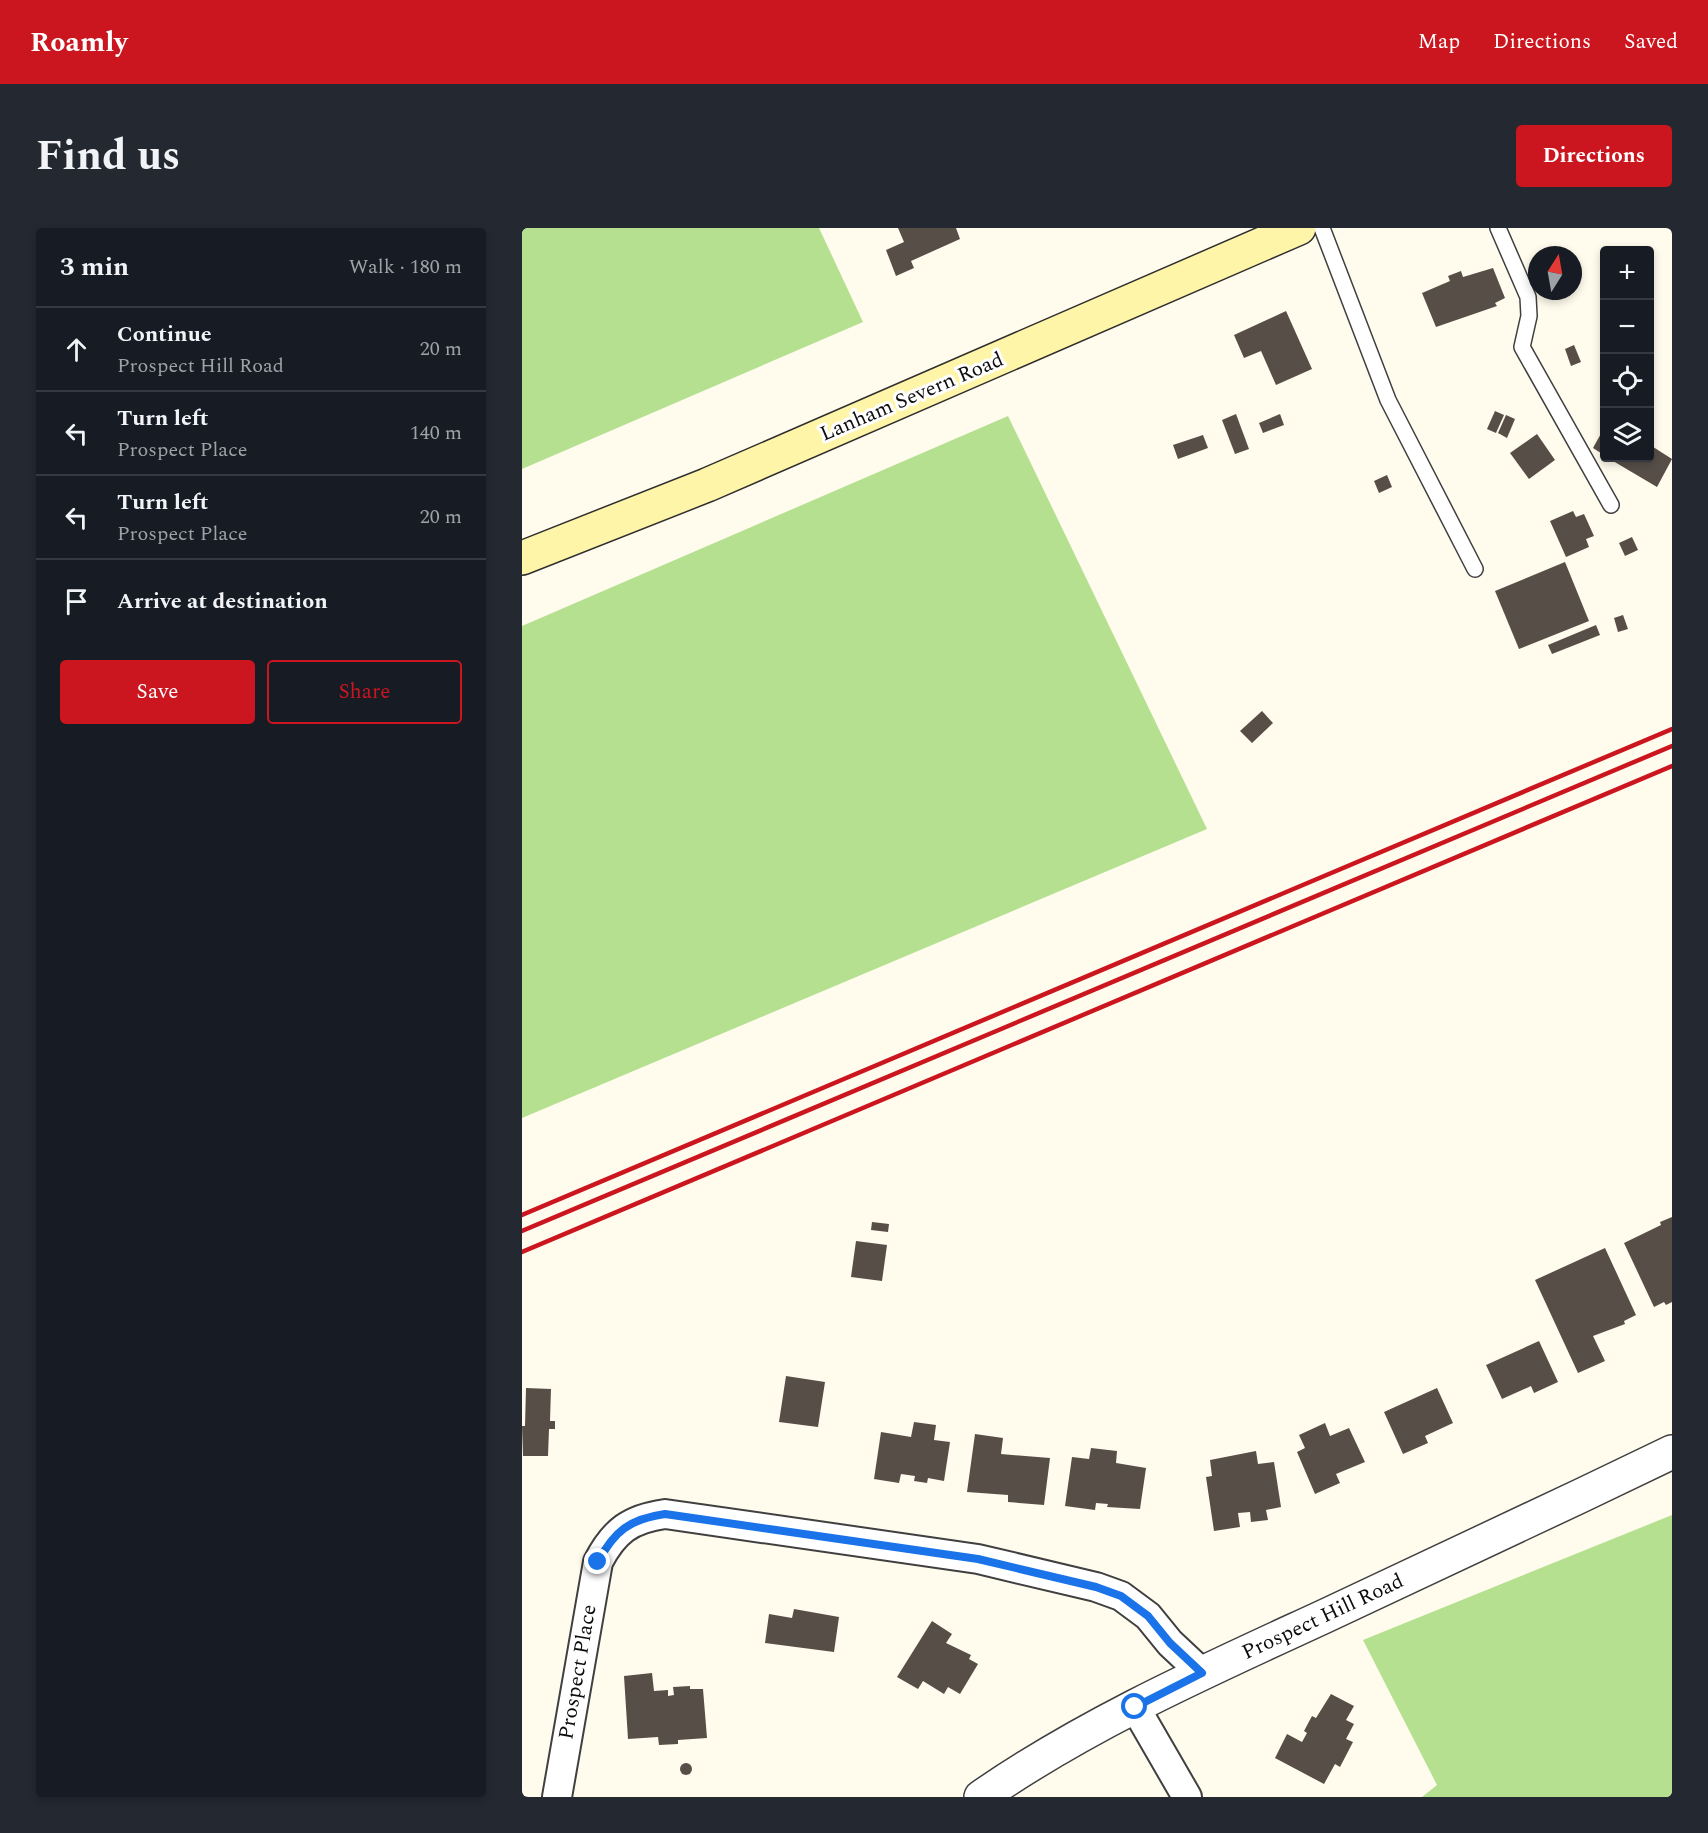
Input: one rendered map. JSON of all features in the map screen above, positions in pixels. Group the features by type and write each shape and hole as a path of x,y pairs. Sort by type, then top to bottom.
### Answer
{"main road":[{"name":"Lanham Severn Road","path":"522,558 707,485 1299,228"}],"street":[{"name":"Prospect Hill Road","path":"981,1797 1035,1760 1202,1673 1672,1452"},
{"name":"Prospect Place","path":"557,1797 598,1562 609,1540 646,1517 665,1514 978,1559 1096,1587 1121,1596 1148,1616 1170,1643 1202,1673"},
{"path":"1135,1707 1187,1797"}],"lane":[{"path":"1322,228 1388,400 1475,569"},
{"path":"1498,228 1528,297 1529,316 1522,347 1611,505"}],"green space":[{"path":"522,228 819,228 863,322 522,469"},
{"path":"1008,416 1207,829 522,1118 522,626"},
{"path":"1672,1515 1672,1797 1422,1797 1437,1785 1363,1640"}],"building":[{"path":"898,228 956,228 960,239 911,261 914,268 896,276 886,250 904,242"},
{"path":"1493,268 1505,298 1495,303 1497,306 1436,327 1422,293 1450,281 1448,276 1461,271 1463,277"},
{"path":"1286,311 1312,369 1276,385 1261,351 1244,358 1234,335"},
{"path":"1574,345 1581,362 1571,366 1565,349"},
{"path":"1495,411 1504,415 1496,433 1487,429"},
{"path":"1236,414 1249,449 1235,454 1222,420"},
{"path":"1280,414 1284,425 1263,433 1259,423"},
{"path":"1506,415 1515,419 1507,438 1498,433"},
{"path":"1537,434 1555,460 1529,479 1510,453"},
{"path":"1203,435 1208,448 1178,459 1173,445"},
{"path":"1600,435 1600,452 1593,448"},
{"path":"1654,448 1672,459 1657,487 1615,462 1654,462"},
{"path":"1387,475 1392,487 1379,493 1374,481"},
{"path":"1573,511 1576,517 1584,514 1594,536 1586,539 1589,547 1566,557 1550,521"},
{"path":"1632,537 1638,550 1625,556 1619,543"},
{"path":"1565,562 1589,621 1519,649 1495,591"},
{"path":"1623,615 1628,629 1618,632 1614,618"},
{"path":"1596,625 1600,635 1552,654 1548,645"},
{"path":"1262,711 1273,723 1252,743 1240,731"},
{"path":"1672,1217 1672,1302 1666,1305 1664,1302 1654,1307 1624,1243"},
{"path":"872,1222 889,1224 888,1232 871,1230"},
{"path":"856,1241 887,1245 882,1281 851,1277"},
{"path":"1605,1248 1636,1315 1624,1321 1625,1324 1593,1336 1605,1361 1578,1373 1535,1280"},
{"path":"1539,1341 1558,1382 1534,1393 1531,1386 1502,1399 1486,1365"},
{"path":"786,1376 825,1382 818,1427 779,1422"},
{"path":"526,1388 551,1389 550,1421 555,1421 555,1429 549,1429 548,1456 523,1456 522,1426 525,1426"},
{"path":"1437,1388 1453,1423 1425,1436 1428,1443 1403,1454 1384,1412"},
{"path":"914,1422 936,1425 934,1440 950,1442 944,1481 928,1478 927,1483 914,1481 915,1476 901,1474 899,1483 874,1479 881,1432 911,1437"},
{"path":"1325,1423 1330,1436 1349,1428 1365,1462 1336,1474 1340,1483 1315,1494 1297,1452 1305,1448 1299,1435"},
{"path":"975,1434 1003,1438 1001,1454 1050,1458 1044,1505 1008,1502 1008,1495 967,1492"},
{"path":"1091,1448 1117,1451 1116,1463 1146,1468 1140,1509 1107,1507 1108,1504 1096,1503 1095,1510 1065,1506 1072,1457 1089,1459"},
{"path":"1256,1451 1258,1464 1274,1462 1281,1507 1266,1510 1268,1520 1251,1522 1250,1512 1238,1513 1240,1527 1214,1531 1206,1477 1212,1476 1210,1460"},
{"path":"794,1609 839,1617 834,1652 765,1643 769,1614 792,1618"},
{"path":"932,1621 952,1634 946,1643 971,1655 969,1659 978,1664 960,1694 948,1687 944,1694 923,1681 918,1689 897,1677"},
{"path":"652,1673 654,1691 668,1690 668,1696 674,1695 673,1687 690,1686 690,1689 703,1689 707,1738 678,1740 678,1744 659,1745 658,1737 628,1739 624,1676"},
{"path":"1331,1694 1354,1706 1346,1720 1354,1724 1346,1739 1353,1742 1340,1767 1335,1764 1324,1784 1275,1758 1287,1734 1302,1742 1307,1733 1304,1731 1312,1716 1316,1718"},
{"path":"686,1763 692,1769 686,1775 680,1769"}],"railway":[{"path":"522,1215 1672,729"},
{"path":"522,1231 1672,746"},
{"path":"522,1252 1672,766"}],"route":[{"path":"598,1562 609,1540 626,1527 646,1517 665,1514 978,1559 1096,1587 1121,1596 1148,1616 1170,1643 1202,1673 1135,1707"}]}
